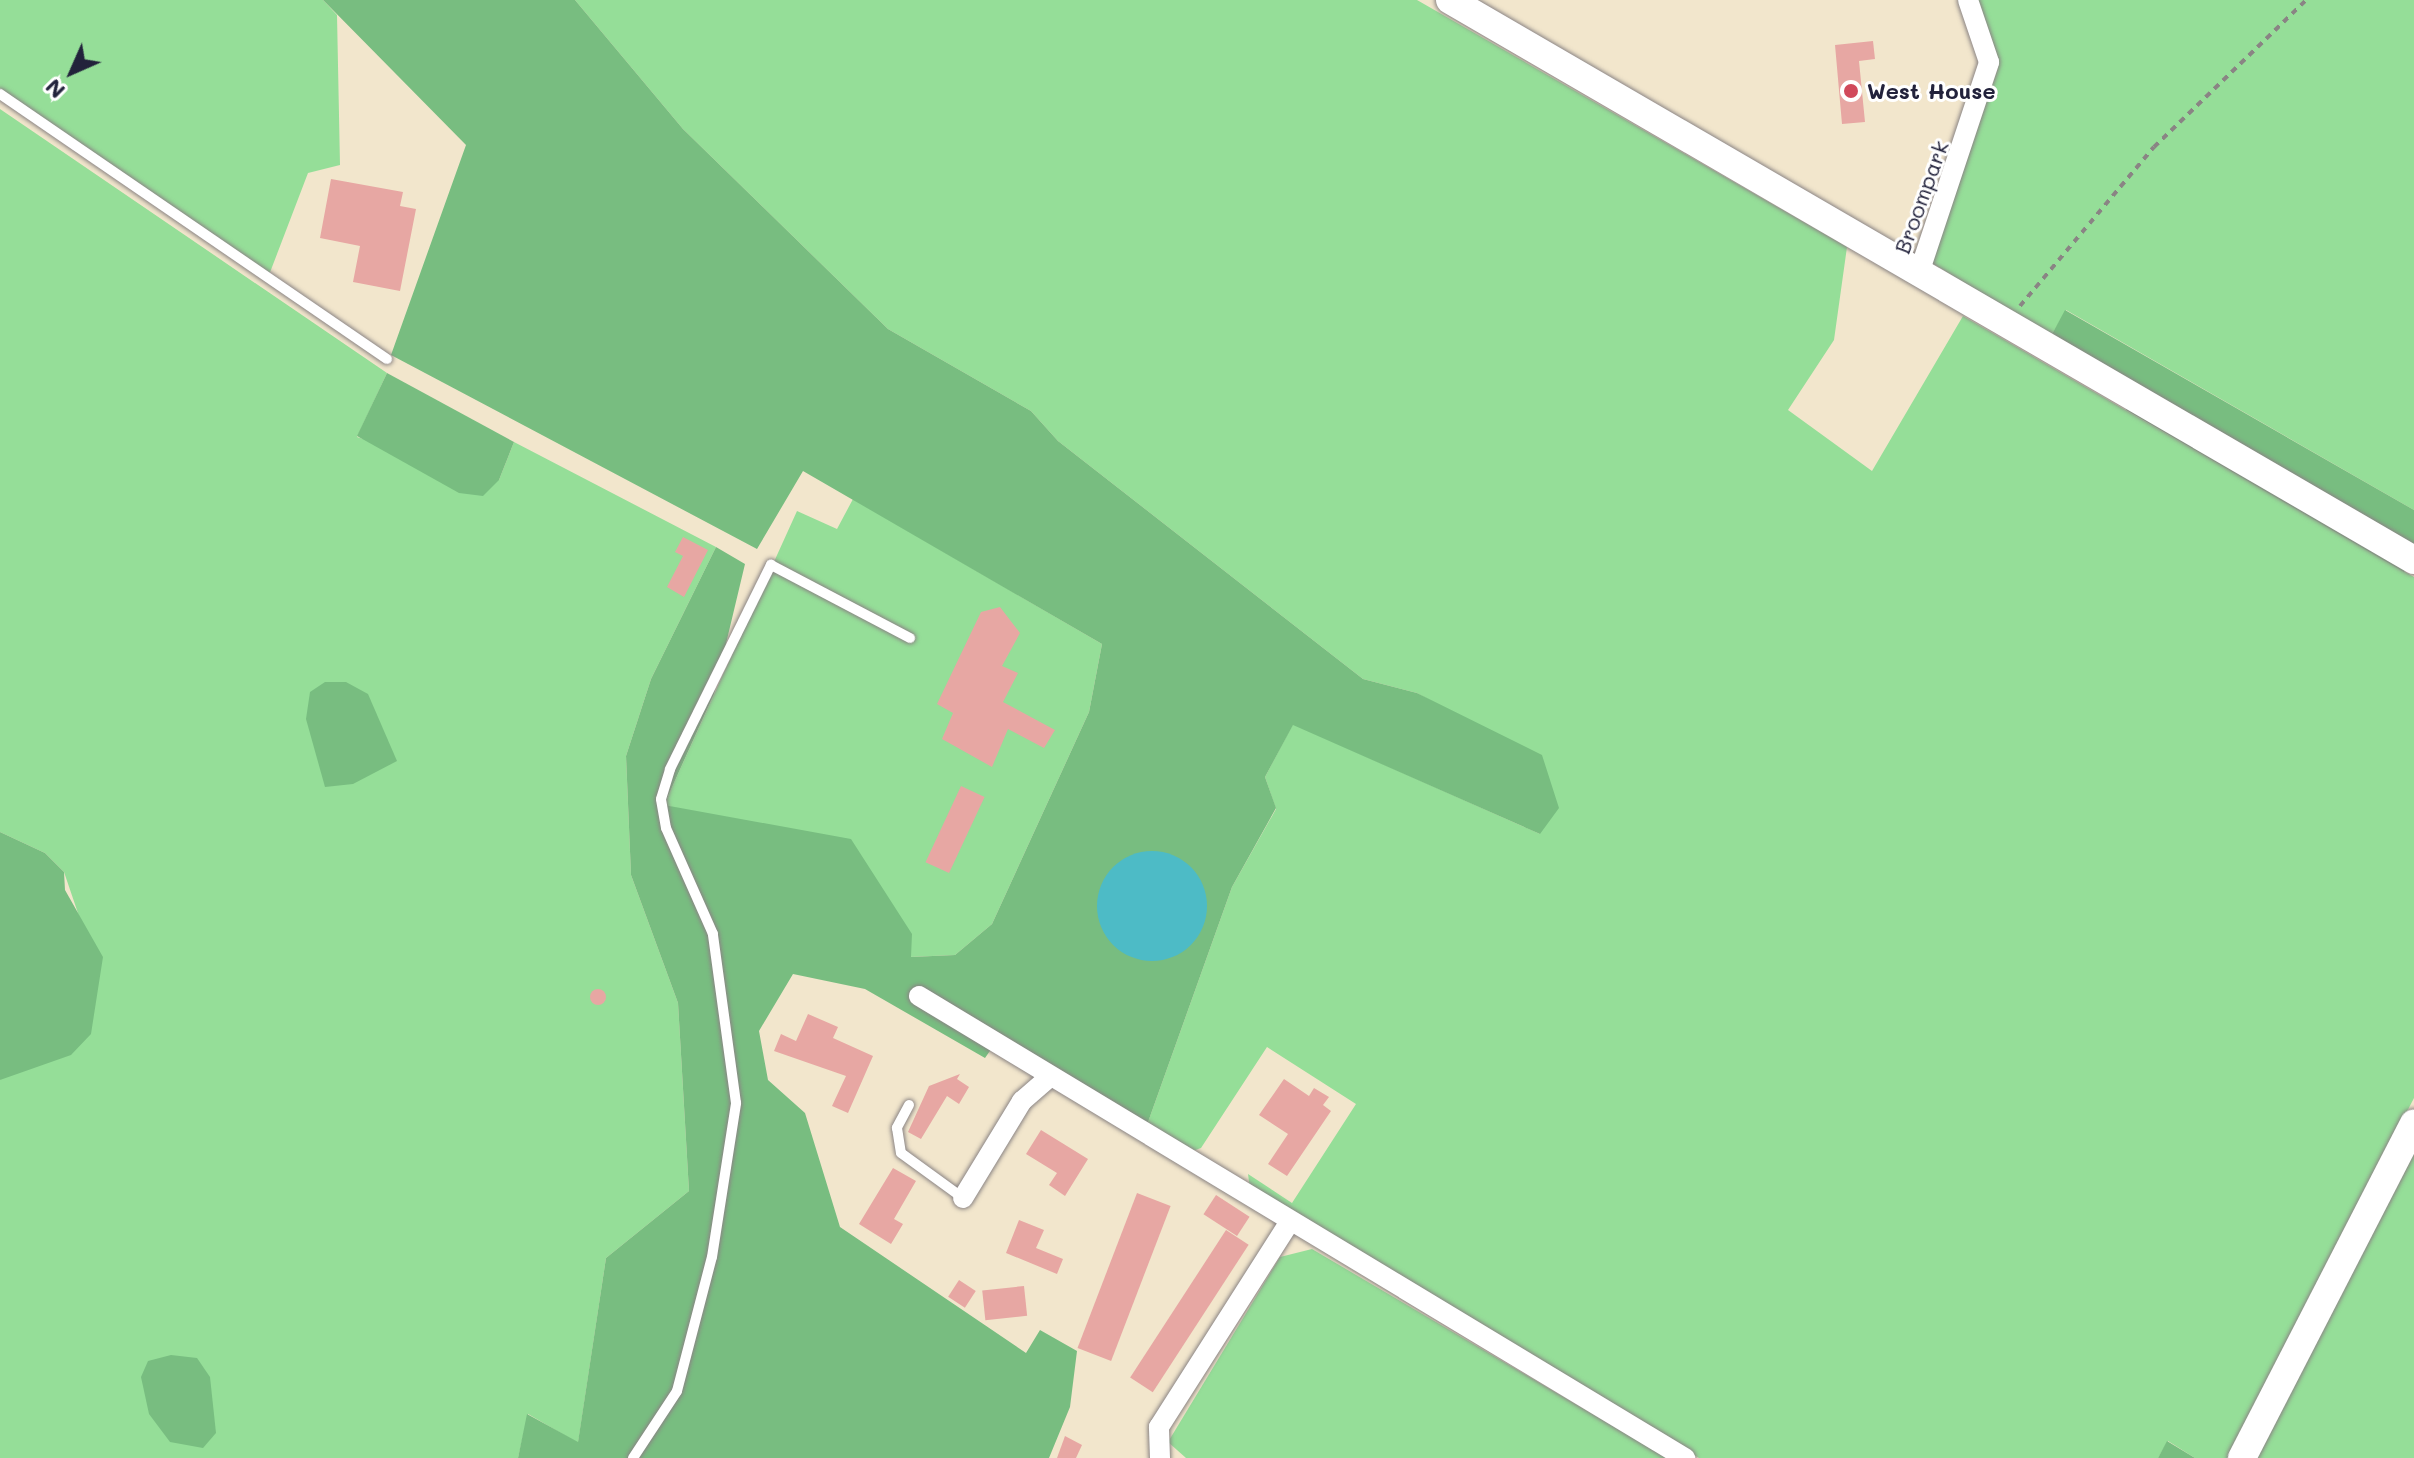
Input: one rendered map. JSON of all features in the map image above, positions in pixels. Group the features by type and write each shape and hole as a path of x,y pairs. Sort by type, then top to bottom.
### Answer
{"main road":[{"path":"1450,0 2414,560"},
{"path":"2242,1458 2414,1124"}],"street":[{"name":"Broompark","path":"1919,273 1989,62 1968,0"},
{"path":"919,996 1289,1223 1685,1458"},
{"path":"963,1198 1022,1101 1050,1077"},
{"path":"1160,1458 1159,1427 1289,1223"}],"lane":[{"path":"0,94 387,359"},
{"path":"633,1458 677,1391 712,1257 736,1103 713,934 666,828 661,799 670,769 771,565 910,638"},
{"path":"909,1105 897,1128 901,1153 963,1198"}],"path":[{"path":"2006,323 2154,147 2306,0"}],"green space":[{"path":"0,0 323,0 337,15 340,165 308,173 269,275 0,91"},
{"path":"323,0 575,0 683,129 888,329 1031,411 1058,441 1363,679 1417,693 1542,755 1559,808 1540,834 1293,725 1265,777 1276,808 1232,887 1147,1125 1001,1035 985,1058 865,989 793,974 759,1031 768,1080 805,1113 840,1227 1026,1353 1040,1330 1077,1351 1070,1407 1049,1458 518,1458 527,1414 578,1442 606,1258 689,1191 678,1003 631,875 626,756 651,679 716,547 745,564 714,694 664,805 851,839 912,934 911,957 955,955 992,924 1089,712 1102,644 803,471 757,549 391,355 466,145"},
{"path":"575,0 1417,0 1847,247 1834,340 1788,410 1872,471 1963,316 2414,577 2414,1098 2228,1458 2195,1458 2168,1441 2158,1458 1699,1458 1250,1189 1248,1174 1292,1203 1356,1104 1267,1047 1201,1148 1187,1153 1147,1125 1232,887 1276,809 1265,777 1293,724 1540,834 1458,716 1417,693 1363,679 1058,441 1031,411 888,329 683,129"},
{"path":"1976,0 2414,0 2414,510 2066,310 2051,336 1932,263 1998,68"},
{"path":"0,109 387,373 357,437 499,480 514,442 716,547 651,679 626,756 631,875 678,1003 689,1191 606,1258 578,1443 528,1414 518,1458 0,1458 0,1080 81,922 64,872 45,853 0,832"},
{"path":"2065,310 2414,510 2414,555 2404,572 2126,410 2137,386 2051,336"},
{"path":"387,373 514,442 499,480 483,496 459,493 357,436"},
{"path":"853,499 1102,644 1089,712 992,924 955,955 910,957 728,821 664,805 797,511 837,529"},
{"path":"325,682 346,682 368,694 397,761 353,784 325,787 306,719 310,692"},
{"path":"0,832 45,853 64,872 65,890 103,957 91,1034 71,1055 0,1080"},
{"path":"2414,1152 2414,1458 2255,1458"},
{"path":"1312,1249 1667,1458 1186,1458 1168,1442 1280,1257"},
{"path":"171,1355 197,1358 210,1377 216,1433 203,1448 170,1442 149,1414 141,1377 148,1361"},
{"path":"2167,1441 2195,1458 2158,1458"}],"water":[{"path":"1152,851 1173,855 1191,867 1203,885 1207,906 1203,927 1191,945 1173,957 1152,961 1131,957 1113,945 1101,927 1097,906 1101,885 1113,867 1131,855"}],"building":[{"name":"West House","path":"1873,41 1875,59 1859,61 1865,122 1842,124 1835,45"},
{"path":"331,179 403,192 400,206 416,209 400,291 353,282 360,246 320,238"},
{"path":"683,537 708,550 684,597 667,587 683,556 675,552"},
{"path":"1000,607 1020,633 1002,666 1018,673 1003,702 1055,730 1044,748 1008,729 992,767 942,739 953,713 937,704 981,612"},
{"path":"961,786 985,797 949,873 926,862"},
{"path":"598,989 604,991 604,1003 598,1005 592,1003 590,997 592,991"},
{"path":"808,1014 838,1027 833,1038 873,1056 848,1113 832,1106 846,1076 774,1051 781,1034 796,1041"},
{"path":"960,1074 957,1079 969,1087 959,1104 947,1096 921,1139 908,1132 929,1086"},
{"path":"1284,1079 1309,1096 1314,1088 1329,1097 1323,1105 1331,1111 1287,1176 1268,1164 1288,1134 1259,1115"},
{"path":"1041,1130 1088,1159 1065,1196 1049,1185 1057,1173 1026,1154"},
{"path":"893,1168 916,1181 894,1219 903,1224 891,1244 859,1224"},
{"path":"1137,1193 1171,1206 1111,1361 1078,1348"},
{"path":"1216,1195 1250,1217 1237,1236 1203,1214"},
{"path":"1019,1220 1044,1230 1036,1248 1063,1259 1057,1274 1006,1253"},
{"path":"1226,1230 1249,1245 1153,1392 1130,1378"},
{"path":"959,1280 976,1291 965,1308 948,1297"},
{"path":"1024,1286 1027,1316 985,1320 982,1290"},
{"path":"1065,1436 1082,1445 1076,1458 1057,1458"}],"place":[{"name":"West House","path":"1851,91"}]}
